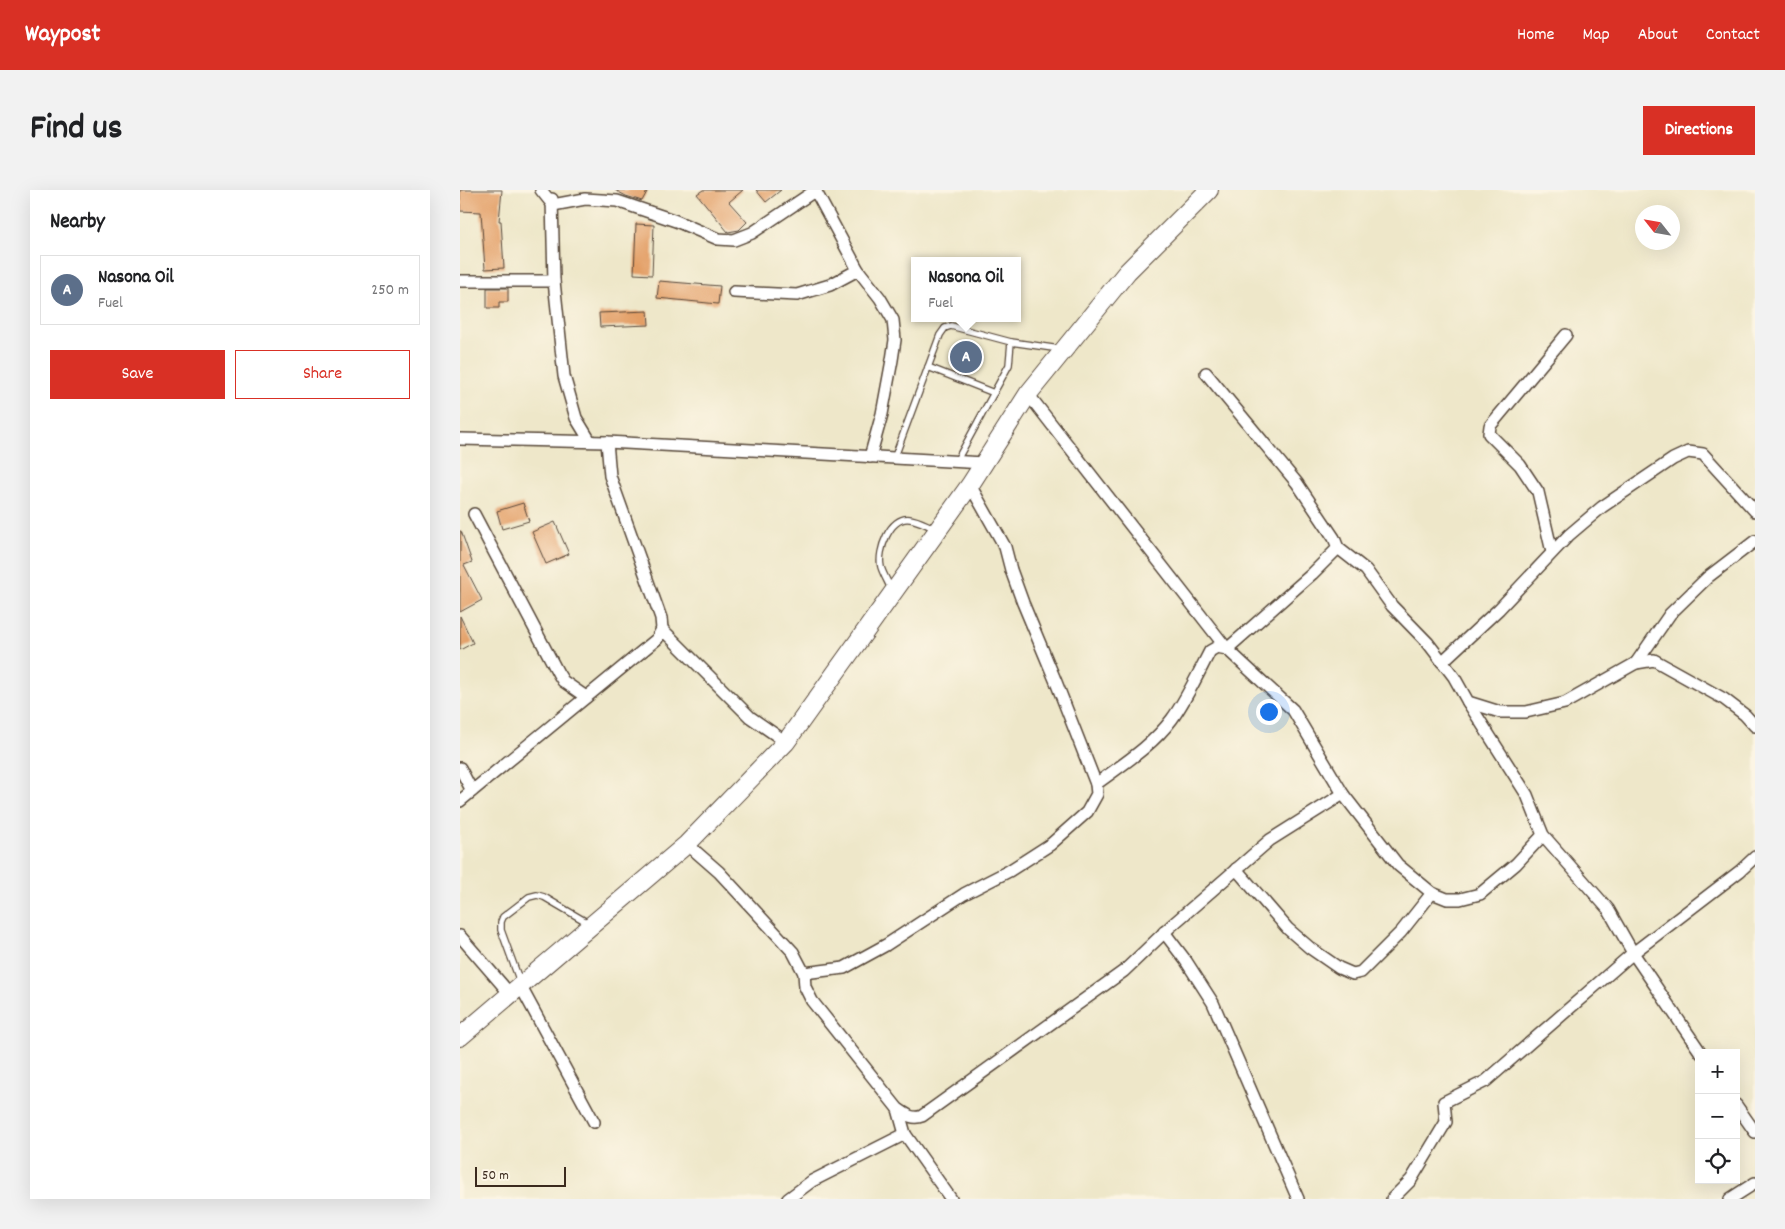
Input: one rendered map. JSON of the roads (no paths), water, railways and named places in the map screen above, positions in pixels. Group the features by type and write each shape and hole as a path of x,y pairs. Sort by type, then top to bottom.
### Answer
{"main road":[{"path":"460,1037 687,844 786,742 970,485 1028,394 1127,272 1209,190"}],"street":[{"path":"541,190 553,205"},
{"path":"551,190 553,205 554,281 564,376 576,418 590,441"},
{"path":"553,205 585,199 616,201 676,221 718,239 734,240 752,233 815,190 858,270 880,298 893,320 895,340 882,414 870,457"},
{"path":"734,292 796,294 830,285 858,270"},
{"path":"460,280 554,281"},
{"path":"1552,552 1538,492 1520,465 1489,434 1490,426 1566,335"},
{"path":"1206,372 1297,483 1334,538 1338,548 1366,570 1392,606 1428,644 1454,677 1527,795 1543,835 1608,909 1633,953 1698,1049"},
{"path":"1028,394 1227,649 1293,710 1343,794 1398,865 1432,893 1447,899 1460,900 1480,894 1516,864 1543,835"},
{"path":"460,439 590,441 984,463"},
{"path":"607,442 610,476 660,618 662,629 750,717 786,742"},
{"path":"1442,662 1500,609 1569,535 1602,507 1674,459 1688,452 1703,454 1755,511"},
{"path":"804,973 844,968 886,945 964,894 1009,870 1051,844 1088,812 1097,794 1096,784 1023,603 1011,570 1006,547 970,485"},
{"path":"474,514 558,673 563,680 586,697"},
{"path":"1636,663 1670,614 1708,577 1755,541"},
{"path":"1227,649 1312,574 1338,548"},
{"path":"460,801 656,639 662,629"},
{"path":"1096,784 1144,748 1174,717 1210,651 1217,647 1227,649"},
{"path":"1468,702 1500,712 1526,712 1565,703 1636,663 1654,660 1724,699 1745,715 1755,726"},
{"path":"460,768 472,791"},
{"path":"687,844 719,872 793,952 804,973 805,987 812,1001 898,1109 910,1117 916,1118 922,1116 1124,971 1164,932 1270,840 1343,794"},
{"path":"1392,1199 1411,1180 1446,1122 1444,1102 1486,1081 1633,953 1733,877 1755,857"},
{"path":"1236,869 1288,929 1339,968 1353,974 1361,972 1401,932 1432,893"},
{"path":"1164,932 1186,961 1213,1003 1298,1199"},
{"path":"460,936 516,991 594,1122"},
{"path":"898,1109 904,1134 951,1199"},
{"path":"1740,1111 1755,1132"},
{"path":"788,1199 812,1181 904,1134"},
{"path":"1730,1199 1755,1183"}],"lane":[{"path":"894,458 940,335 946,328 951,326 1011,342 1064,350"},
{"path":"956,462 1009,365 1011,342"},
{"path":"928,367 994,393"},
{"path":"893,593 881,566 884,544 892,526 903,519 911,519 938,529"},
{"path":"516,991 501,930 503,916 529,896 537,895 544,897 593,925"}],"place":[{"name":"Nasona Oil","path":"966,357"}]}
